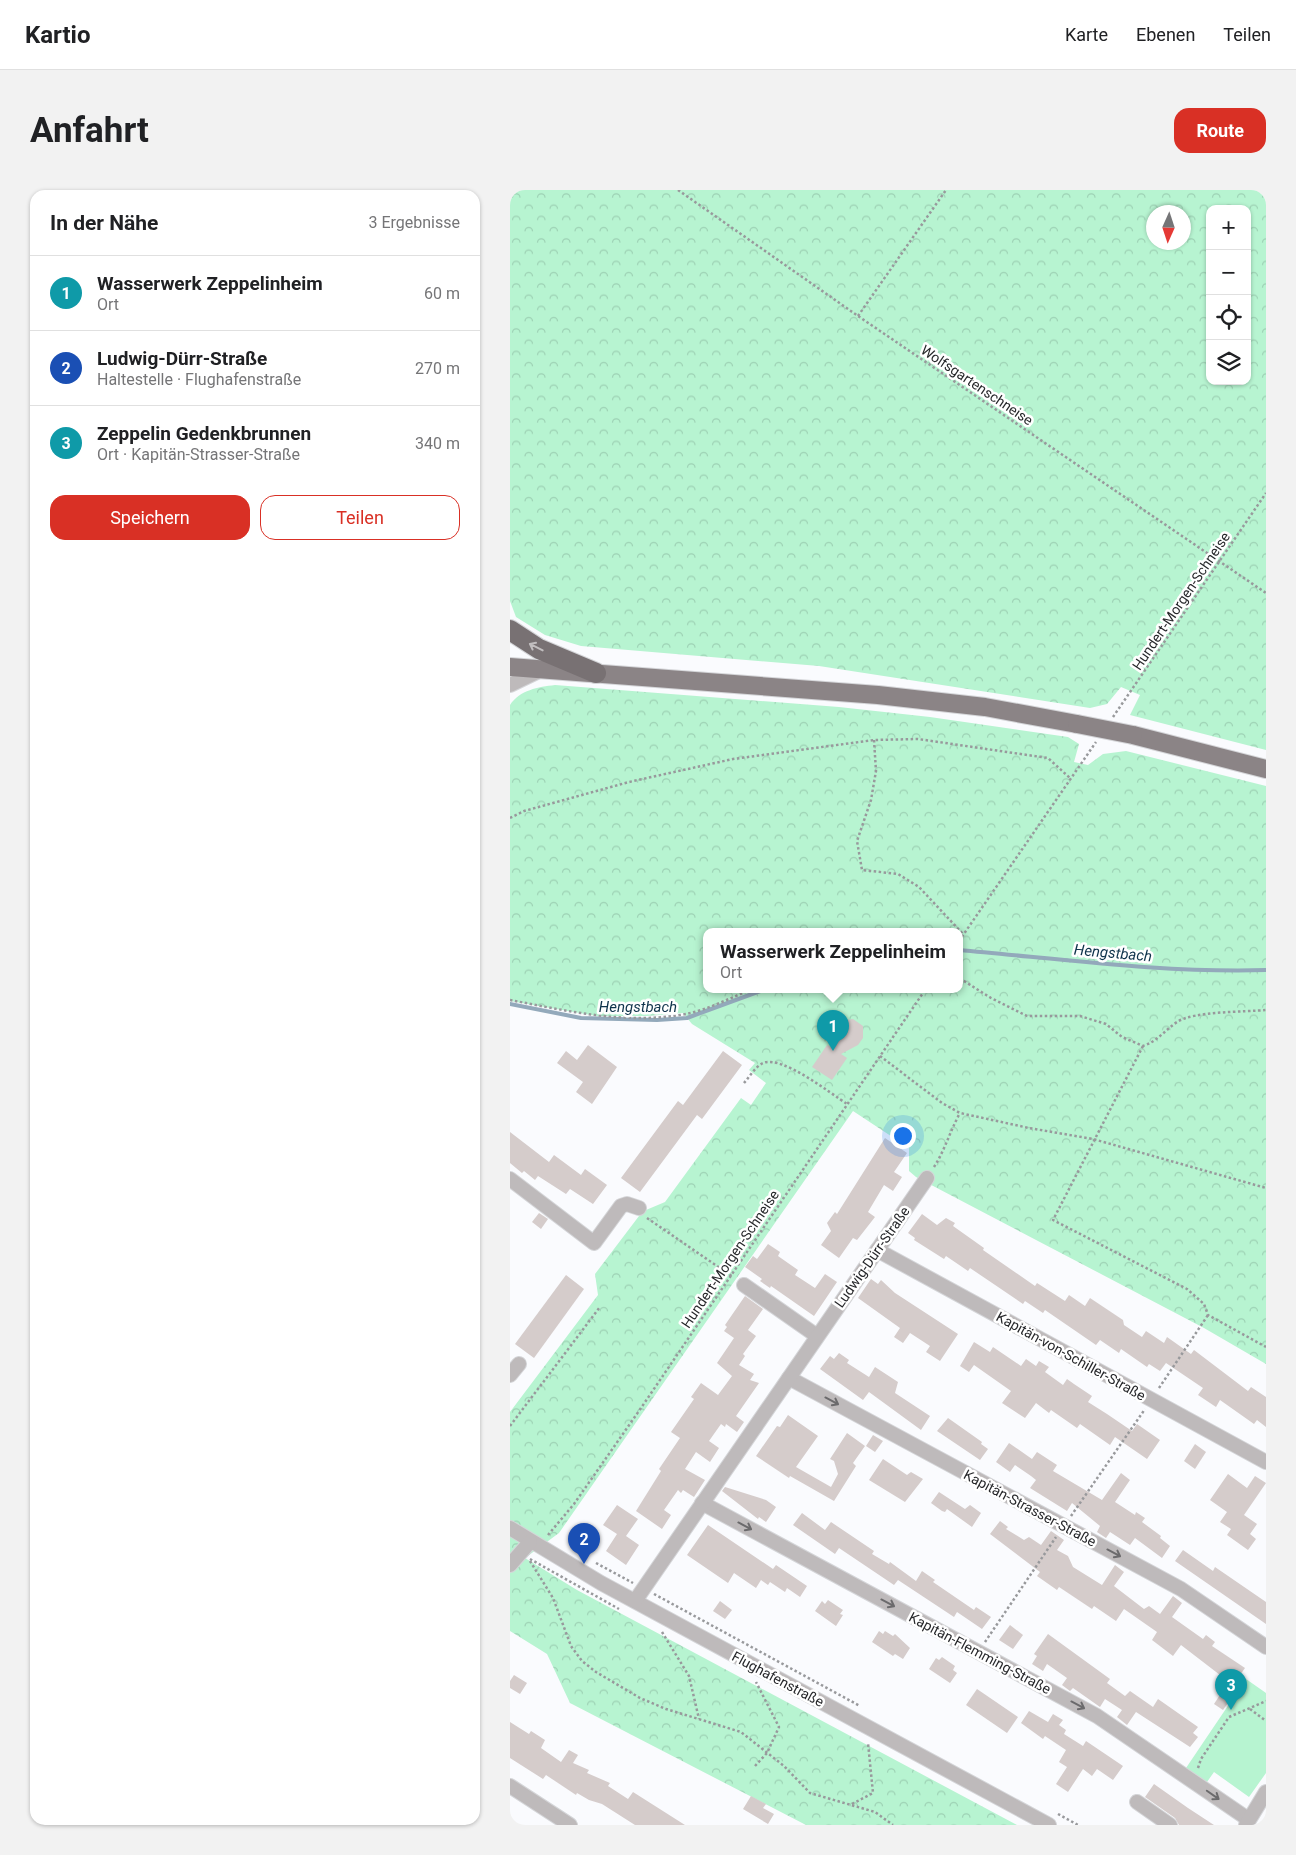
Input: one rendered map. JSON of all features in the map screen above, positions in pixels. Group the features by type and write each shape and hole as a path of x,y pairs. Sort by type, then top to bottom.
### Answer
{"highway":[{"path":"510,630 539,649 596,673"}],"main road":[{"path":"510,667 878,696 985,708 1133,735 1266,769"}],"street":[{"path":"510,684 543,669"},
{"name":"Ludwig-Dürr-Straße","path":"635,1601 927,1178"},
{"path":"510,1179 594,1243 621,1206 627,1204 639,1208"},
{"name":"Kapitän-von-Schiller-Straße","path":"877,1250 1266,1462"},
{"path":"744,1285 817,1336"},
{"path":"510,1375 519,1364"},
{"name":"Kapitän-Strasser-Straße","path":"789,1378 1181,1589 1266,1647"},
{"name":"Kapitän-Flemming-Straße","path":"702,1503 1097,1716 1194,1782 1247,1822"},
{"name":"Flughafenstraße","path":"510,1528 530,1542 635,1601 1049,1825"},
{"path":"510,1565 524,1556 530,1542"},
{"path":"510,1786 570,1825"},
{"path":"1247,1822 1266,1792"},
{"path":"1137,1802 1170,1825"}],"path":[{"name":"Wolfsgartenschneise","path":"678,190 858,316 1266,593"},
{"path":"858,316 946,190"},
{"name":"Hundert-Morgen-Schneise","path":"1111,719 1266,493"},
{"path":"510,818 524,811 629,782 733,759 874,740 918,739 1048,758 1070,779"},
{"path":"874,740 876,771 871,800 857,841 862,870 898,874 919,887 957,928"},
{"path":"963,935 1095,744"},
{"path":"963,982 1027,1016 1080,1016 1106,1024 1122,1037 1143,1046"},
{"path":"510,1000 597,1017 648,1017 686,1014 742,993"},
{"name":"Hundert-Morgen-Schneise","path":"547,1537 574,1504 732,1276 924,993"},
{"path":"1266,1010 1211,1014 1178,1021 1156,1041 1143,1046 1093,1139 1053,1220 1187,1289 1204,1304 1208,1315 1266,1348"},
{"path":"880,1056 942,1103 960,1113 1093,1139 1266,1188"},
{"path":"744,1083 758,1066 766,1062 786,1066 847,1104"},
{"path":"927,1178 945,1151 954,1124 960,1113"},
{"path":"639,1208 644,1216 744,1285"},
{"path":"510,1426 600,1307"},
{"path":"977,1651 1208,1315"},
{"path":"524,1556 553,1598 571,1646 582,1661 596,1672 640,1698 666,1709 740,1732 784,1766 810,1793 875,1812 893,1825"},
{"path":"591,1560 861,1707"},
{"path":"662,1632 689,1676 699,1719"},
{"path":"755,1766 767,1753 780,1727 756,1682"},
{"path":"1194,1782 1201,1759 1229,1717 1266,1702"},
{"path":"1250,1709 1266,1721"},
{"path":"852,1804 873,1793 868,1743"},
{"path":"1052,1811 1078,1825"}],"green space":[{"path":"510,190 1266,190 1266,750 1130,715 1140,695 1121,687 1107,704 1090,708 819,666 581,646 545,635 516,617 510,601"},
{"path":"555,685 839,707 930,717 1068,737 1079,744 1074,762 1088,765 1103,754 1126,751 1266,786 1266,1364 1204,1328 916,1177 909,1171 909,1148 853,1111 559,1533 525,1558 577,1590 1017,1825 806,1825 570,1703 547,1654 510,1631 510,1412 598,1295 595,1274 639,1216 646,1210 665,1202 741,1098 751,1105 766,1083 749,1070 755,1063 692,1024 683,1013 647,1016 597,1016 510,1001 510,705 519,696 536,688"},
{"path":"1246,1679 1266,1693 1266,1773 1249,1797 1214,1772 1207,1782 1186,1768"}],"building":[{"path":"853,1019 863,1026 863,1038 858,1045 841,1054 847,1058 832,1080 812,1067 827,1045 833,1048 838,1025 845,1020"},
{"path":"588,1045 617,1067 592,1104 576,1092 583,1082 557,1063 566,1051 577,1060"},
{"path":"723,1051 742,1065 702,1119 697,1115 640,1192 621,1178 678,1101 683,1105"},
{"path":"510,1132 549,1162 554,1155 581,1175 585,1169 607,1185 593,1204 570,1189 566,1194 538,1176 535,1180 524,1171 522,1173 510,1163"},
{"path":"885,1138 907,1153 894,1172 902,1177 893,1191 884,1185 868,1212 875,1217 857,1240 853,1238 839,1258 821,1245 831,1231 827,1223 835,1212 837,1214"},
{"path":"539,1213 548,1219 541,1229 532,1222"},
{"path":"922,1214 937,1225 946,1218 955,1223 953,1226 984,1248 983,1250 1035,1286 1037,1283 1065,1301 1069,1295 1085,1306 1090,1298 1123,1320 1124,1325 1142,1337 1146,1331 1164,1343 1167,1337 1191,1354 1194,1350 1248,1391 1251,1387 1266,1397 1266,1427 1257,1420 1254,1424 1220,1400 1216,1407 1198,1395 1203,1388 1166,1363 1160,1371 1149,1364 1147,1367 1121,1349 1119,1353 1100,1340 1096,1345 1045,1310 1043,1313 1025,1301 1023,1304 970,1268 968,1271 946,1256 944,1259 914,1240 915,1238 908,1233"},
{"path":"768,1244 780,1252 778,1256 798,1270 795,1275 815,1288 825,1274 837,1282 814,1316 771,1286 770,1288 760,1281 762,1279 745,1267 753,1256 757,1259"},
{"path":"566,1275 584,1289 534,1358 515,1344"},
{"path":"871,1279 878,1284 881,1280 895,1293 958,1334 940,1361 926,1352 930,1346 910,1333 903,1343 894,1337 900,1328 858,1298"},
{"path":"745,1296 763,1309 748,1330 756,1336 743,1354 745,1356 739,1365 754,1374 750,1380 759,1383 736,1416 744,1422 737,1432 726,1424 725,1427 721,1424 709,1441 719,1448 710,1462 696,1452 685,1469 705,1480 694,1497 683,1490 681,1493 678,1490 664,1510 671,1515 662,1529 636,1511 661,1471 659,1469 680,1438 671,1432 694,1399 691,1397 701,1383 718,1395 732,1376 717,1363 734,1338 724,1331 727,1327 725,1325"},
{"path":"974,1342 990,1352 993,1347 1021,1366 1026,1359 1036,1366 1039,1361 1049,1367 1045,1372 1063,1385 1067,1379 1092,1396 1088,1402 1132,1431 1137,1424 1160,1440 1147,1459 1115,1437 1110,1445 1080,1424 1077,1428 1051,1410 1049,1413 1036,1403 1025,1418 1002,1403 1011,1391 974,1365 969,1372 960,1366"},
{"path":"839,1353 849,1360 847,1363 869,1377 875,1367 898,1382 895,1393 930,1416 921,1430 869,1392 863,1400 820,1369 830,1356 834,1359"},
{"path":"788,1415 818,1436 796,1467 831,1487 838,1474 834,1461 830,1459 847,1433 865,1446 853,1463 856,1466 834,1501 790,1476 789,1478 756,1456 777,1426 780,1427"},
{"path":"948,1418 982,1442 981,1444 988,1449 980,1460 937,1431"},
{"path":"873,1435 883,1441 875,1452 866,1446"},
{"path":"1009,1443 1032,1459 1037,1452 1057,1465 1053,1471 1102,1500 1121,1473 1130,1480 1115,1502 1135,1515 1136,1512 1145,1518 1142,1522 1161,1536 1160,1538 1170,1546 1162,1558 1135,1538 1130,1545 1110,1532 1106,1538 1097,1532 1100,1526 1072,1503 1067,1511 1030,1488 1036,1480 1031,1476 1015,1465 1010,1472 996,1462"},
{"path":"1195,1444 1206,1452 1195,1469 1184,1461"},
{"path":"883,1459 907,1475 911,1472 923,1479 905,1502 869,1480"},
{"path":"1228,1474 1247,1488 1255,1476 1266,1483 1244,1515 1257,1524 1250,1534 1256,1539 1248,1550 1227,1535 1231,1529 1220,1522 1227,1512 1210,1500"},
{"path":"725,1487 766,1500 776,1507 766,1522 759,1517 758,1519 722,1491"},
{"path":"939,1492 965,1509 970,1505 981,1513 972,1527 947,1509 945,1512 942,1511 931,1503"},
{"path":"617,1505 638,1519 626,1536 639,1545 626,1565 606,1551 617,1534 603,1525"},
{"path":"802,1513 825,1530 831,1522 874,1551 872,1554 889,1564 890,1562 916,1581 922,1571 935,1580 933,1582 974,1610 976,1607 991,1617 982,1629 957,1612 954,1617 898,1580 894,1585 839,1548 835,1554 793,1525"},
{"path":"1000,1521 1008,1527 1006,1529 1024,1540 1029,1537 1041,1545 1051,1531 1064,1540 1057,1550 1068,1556 1073,1567 1102,1585 1115,1565 1124,1572 1114,1586 1144,1609 1149,1606 1160,1614 1173,1596 1182,1603 1172,1617 1203,1639 1206,1635 1215,1642 1212,1646 1245,1668 1233,1685 1181,1645 1173,1656 1152,1640 1157,1632 1124,1609 1116,1621 1094,1606 1092,1609 1059,1587 1057,1590 1037,1576 1040,1572 990,1534"},
{"path":"708,1525 773,1569 776,1565 807,1586 800,1597 787,1588 785,1592 770,1582 768,1585 761,1580 756,1588 734,1573 728,1583 687,1555"},
{"path":"1183,1550 1213,1571 1215,1567 1266,1602 1266,1624 1175,1561"},
{"path":"828,1600 843,1610 840,1614 843,1615 836,1626 815,1611 822,1601 825,1604"},
{"path":"720,1601 732,1610 725,1619 713,1611"},
{"path":"1010,1625 1023,1635 1013,1649 999,1640"},
{"path":"879,1631 883,1634 885,1631 893,1636 895,1634 910,1648 903,1659 895,1654 893,1656 872,1642"},
{"path":"1048,1634 1110,1679 1107,1683 1125,1696 1130,1691 1153,1707 1158,1699 1198,1727 1193,1733 1198,1737 1190,1747 1136,1712 1127,1725 1117,1717 1122,1710 1105,1699 1100,1707 1073,1688 1070,1691 1062,1685 1067,1678 1047,1664 1043,1671 1032,1664 1037,1656 1034,1654"},
{"path":"942,1657 955,1666 953,1670 957,1673 950,1683 929,1669 936,1658 939,1660"},
{"path":"514,1675 527,1683 520,1694 510,1688 510,1681"},
{"path":"1227,1684 1237,1690 1223,1710 1214,1704"},
{"path":"977,1689 1018,1717 1007,1733 966,1705"},
{"path":"1029,1711 1048,1722 1053,1714 1063,1720 1059,1725 1066,1730 1064,1734 1083,1746 1086,1741 1123,1766 1113,1780 1097,1769 1092,1776 1083,1769 1068,1792 1056,1784 1067,1767 1059,1762 1066,1750 1045,1736 1043,1739 1021,1723"},
{"path":"510,1722 529,1734 531,1731 545,1740 541,1748 561,1762 569,1750 578,1755 573,1763 589,1770 587,1773 610,1783 608,1786 628,1799 633,1792 685,1825 635,1825 602,1804 589,1800 577,1793 576,1795 546,1775 543,1779 510,1758"},
{"path":"1154,1784 1214,1825 1179,1825 1175,1818 1145,1797"},
{"path":"751,1796 766,1804 763,1808 774,1814 768,1824 743,1809"}],"waterway":[{"name":"Hengstbach","path":"963,950 1151,967 1266,970"},
{"name":"Hengstbach","path":"510,1004 581,1018 657,1020 687,1018 755,993"}],"place":[{"name":"Wasserwerk Zeppelinheim","path":"833,1051"},
{"name":"Ludwig-Dürr-Straße","path":"584,1564"},
{"name":"Zeppelin Gedenkbrunnen","path":"1231,1710"}]}
